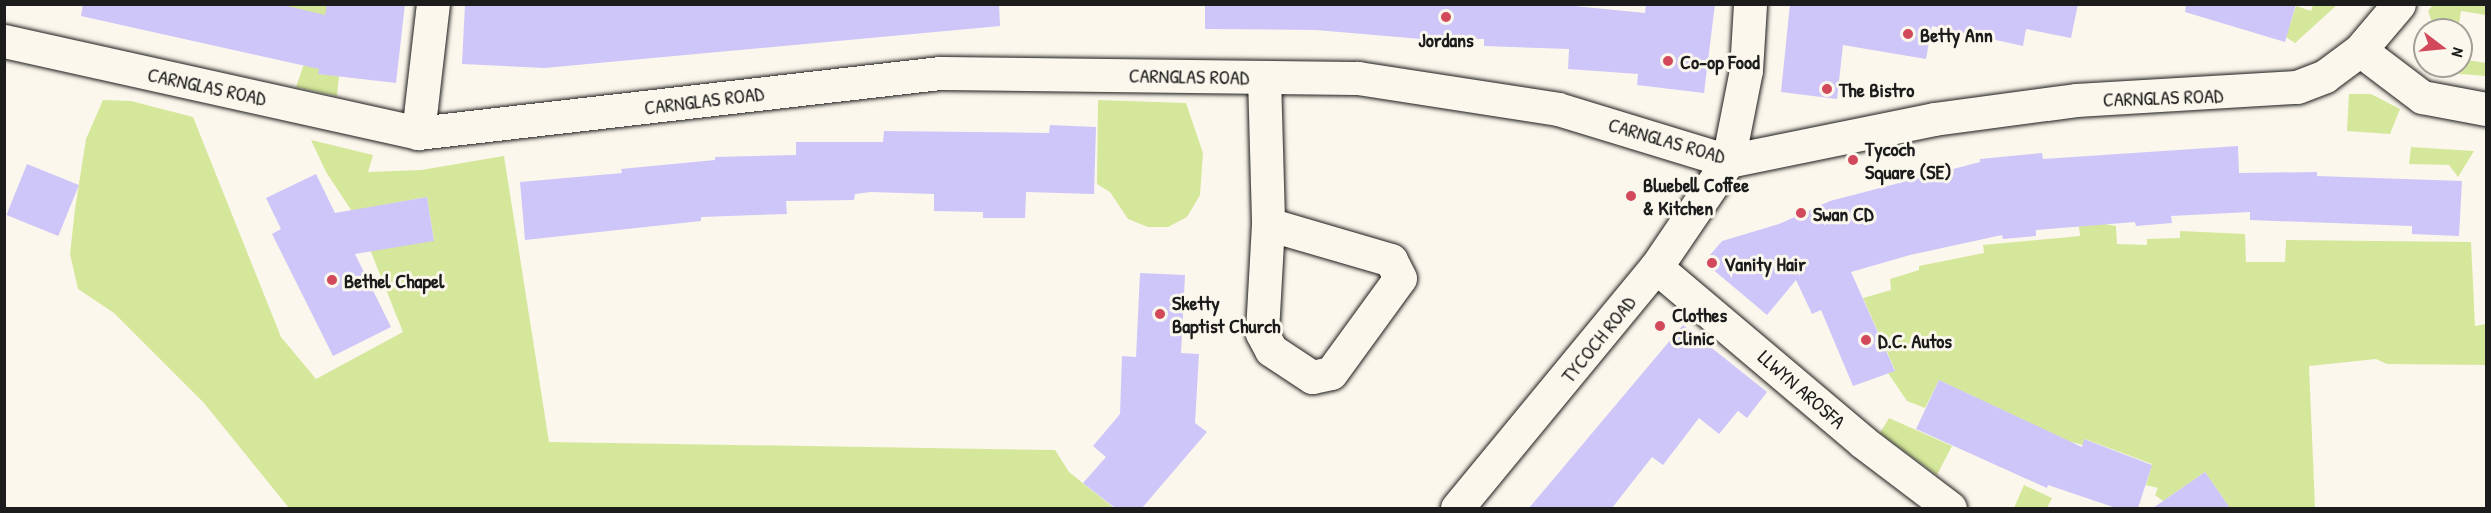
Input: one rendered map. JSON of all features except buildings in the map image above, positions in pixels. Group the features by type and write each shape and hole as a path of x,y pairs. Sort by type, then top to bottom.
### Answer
{"street":[{"path":"418,133 432,4"},
{"path":"1728,161 1746,70 1750,4"},
{"name":"CARNGLAS ROAD","path":"4,41 418,133 940,73 1358,78 1558,109 1728,161 1850,134 2065,102 2297,87 2325,76 2360,50 2399,4"},
{"path":"2360,50 2422,96 2487,109"},
{"path":"1264,77 1268,224 1262,333 1271,350 1312,377 1331,373 1400,278 1391,260 1268,224"},
{"name":"TYCOCH ROAD","path":"1457,508 1656,267 1728,161"},
{"name":"LLWYN AROSFA","path":"1656,267 1863,442 1950,508"}],"green space":[{"path":"279,5 327,5 319,74 339,76 337,96 296,87 306,58"},
{"path":"2313,5 2337,5 2295,43 2286,37 2296,6 2311,11"},
{"path":"2433,5 2486,5 2486,15 2461,11 2460,18 2431,18 2428,11"},
{"path":"2473,61 2486,63 2486,76 2473,75"},
{"path":"2349,94 2371,94 2400,109 2390,134 2347,131"},
{"path":"103,100 131,101 193,117 281,337 316,379 403,332 359,222 326,172 311,140 373,155 368,172 421,170 504,156 549,442 1055,450 1069,472 1114,508 289,508 204,403 114,313 78,289 70,254 86,139","holes":["427,197 434,240 384,249 377,206"]},
{"path":"1098,100 1186,103 1203,153 1200,195 1187,217 1168,227 1148,227 1128,219 1110,192 1097,184"},
{"path":"2411,147 2474,151 2458,177 2449,165 2409,164"},
{"path":"2105,224 2116,226 2117,244 2147,245 2147,239 2180,238 2180,231 2245,234 2246,262 2285,262 2286,240 2471,242 2475,326 2486,324 2486,365 2387,364 2376,359 2309,366 2315,508 2230,508 2205,472 2163,501 2155,495 2158,488 2146,485 2152,464 2085,439 2083,445 2068,441 1939,380 1925,408 1907,401 1888,373 1895,370 1863,298 1891,290 1890,279 1919,270 1919,266 1984,253 1983,245 2080,236 2079,226"},
{"path":"1889,418 1952,446 1937,475 1880,433"},
{"path":"2024,485 2052,498 2047,508 2014,508"}],"place":[{"name":"Jordans","path":"1446,17"},
{"name":"Betty Ann","path":"1908,34"},
{"name":"Co-op Food","path":"1668,61"},
{"name":"The Bistro","path":"1827,89"},
{"name":"Tycoch Square (SE)","path":"1853,160"},
{"name":"Bluebell Coffee & Kitchen","path":"1631,196"},
{"name":"Swan CD","path":"1801,213"},
{"name":"Vanity Hair","path":"1712,263"},
{"name":"Bethel Chapel","path":"332,280"},
{"name":"Sketty Baptist Church","path":"1160,314"},
{"name":"Clothes Clinic","path":"1660,326"},
{"name":"D.C. Autos","path":"1866,340"}]}
